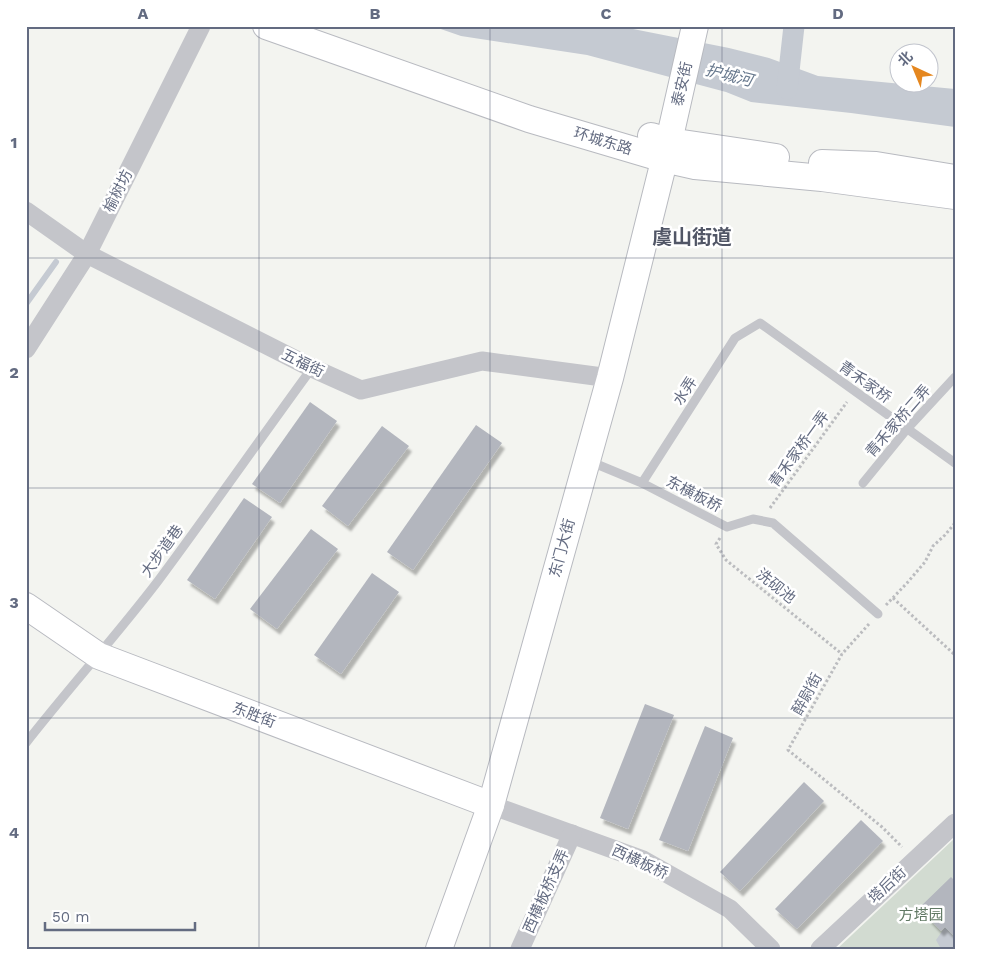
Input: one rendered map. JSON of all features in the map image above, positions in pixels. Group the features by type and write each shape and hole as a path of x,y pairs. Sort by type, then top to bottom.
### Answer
{"street":[{"name":"榆树坊","path":"26,349 87,254 201,26"},
{"name":"环城东路","path":"266,26 529,118 666,150 820,163 876,165 955,178"},
{"name":"环城东路","path":"316,26 666,150 695,166 822,178 955,196"},
{"name":"泰安街","path":"666,150 694,26"},
{"name":"东门大街","path":"439,949 491,805 610,378 666,150"},
{"name":"五福街","path":"26,211 87,254 312,368 360,390 482,361 610,378"},
{"name":"东胜街","path":"26,606 99,656 491,805"},
{"name":"西横板桥","path":"491,805 644,860 730,909 771,949"},
{"name":"塔后街","path":"820,949 955,823"},
{"name":"西横板桥支弄","path":"520,949 572,834"}],"lane":[{"name":"青禾家桥","path":"760,323 955,463"},
{"name":"水弄","path":"642,483 735,338 760,323"},
{"name":"大步道巷","path":"26,743 99,656 158,580 312,368"},
{"name":"青禾家桥二弄","path":"863,484 907,428 955,377"},
{"name":"东横板桥","path":"586,460 642,483 727,527 753,519 762,521"},
{"path":"762,521 773,523 878,614"}],"path":[{"name":"青禾家桥一弄","path":"762,521 855,391"},
{"name":"醉尉街","path":"914,860 882,826 788,750 842,654 907,583 925,562 933,546 955,523"},
{"name":"洗砚池","path":"727,527 716,544 726,560 842,654"},
{"path":"893,598 955,655"}],"green space":[{"name":"方塔园","path":"955,838 955,949 837,949"}],"water":[{"name":"护城河","path":"432,26 623,27 769,58 818,76 888,83 888,92 938,92 938,87 955,89 955,127 751,102 726,92 587,55 461,36"},
{"path":"945,927 953,936 955,935 955,949 941,949 936,940"}],"building":[{"path":"310,402 337,421 280,503 252,484"},
{"path":"476,425 502,443 413,570 387,552"},
{"path":"382,426 409,446 348,526 322,506"},
{"path":"244,498 272,517 215,599 187,580"},
{"path":"311,529 338,549 277,629 250,609"},
{"path":"372,573 399,592 341,674 314,655"},
{"path":"645,704 674,715 628,829 600,818"},
{"path":"705,726 733,738 688,851 659,840"},
{"path":"804,782 824,801 740,891 720,872"},
{"path":"861,820 883,841 797,929 775,909"},
{"path":"951,877 955,881 954,936 945,927 941,931 919,908"}],"waterway":[{"path":"787,89 794,26"},
{"path":"26,304 56,262"}],"district":[{"name":"虞山街道","path":"692,237"}]}
